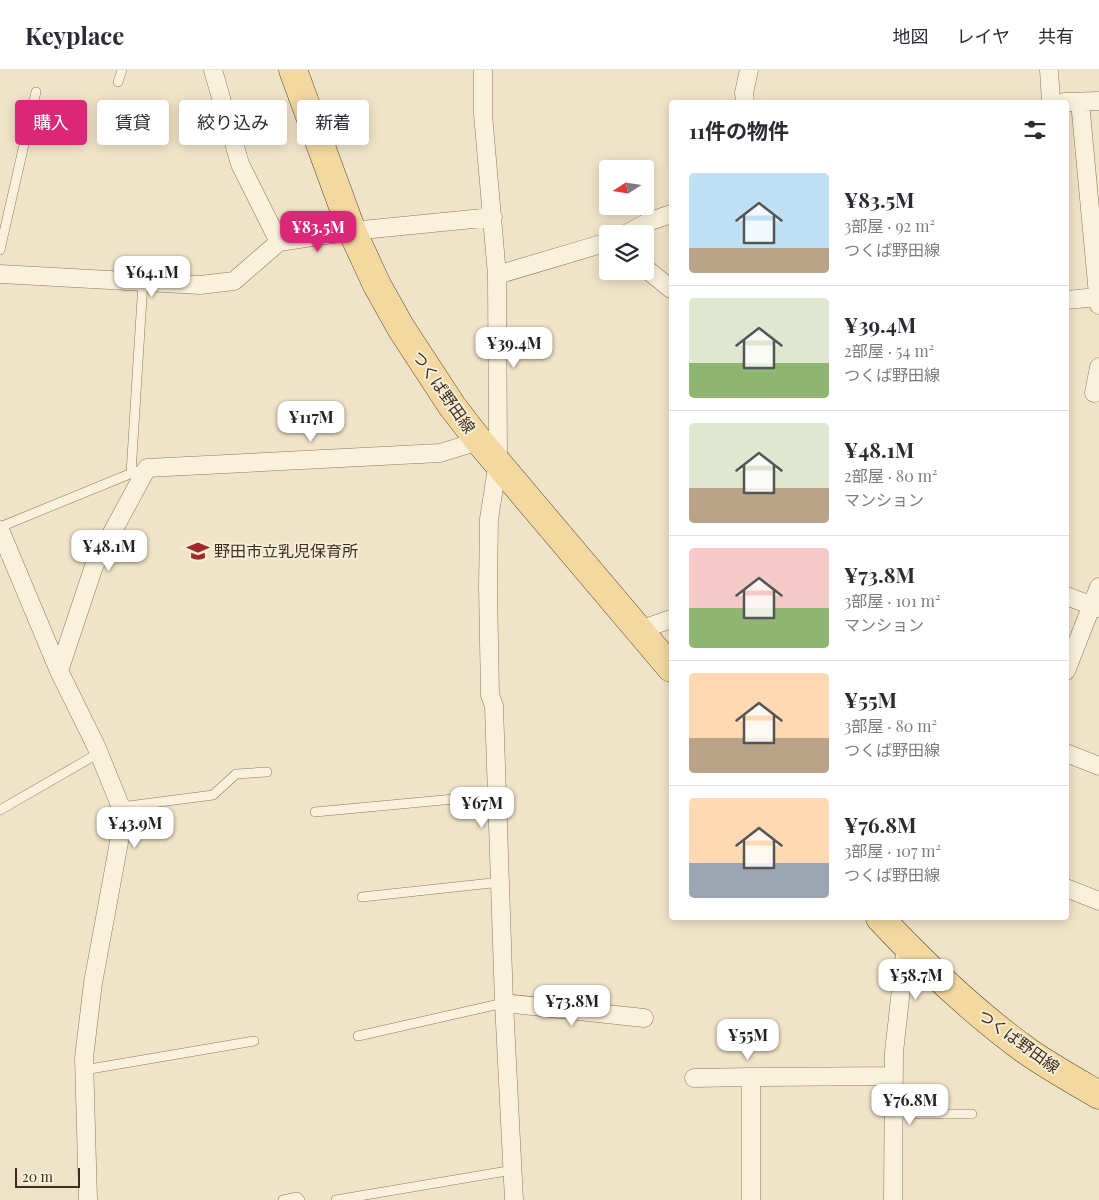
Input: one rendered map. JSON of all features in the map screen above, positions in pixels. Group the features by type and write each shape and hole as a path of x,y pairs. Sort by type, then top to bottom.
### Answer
{"main road":[{"name":"つくば野田線","path":"293,70 352,231 377,285 401,328 452,406 479,441 669,666"},
{"name":"つくば野田線","path":"882,920 991,1024 1028,1052 1099,1095"}],"street":[{"path":"213,70 240,164 279,242"},
{"path":"483,70 483,114 497,275 498,462 489,519 490,695 494,706 504,1003 514,1200"},
{"path":"745,100 744,93 749,70"},
{"path":"1049,70 1051,100"},
{"path":"1069,300 1099,301 1072,102 1099,101"},
{"path":"642,225 669,215"},
{"path":"0,274 200,285 234,281 279,242 352,231 493,216"},
{"path":"497,275 599,245"},
{"path":"654,275 669,287"},
{"path":"1094,393 1099,367"},
{"path":"59,671 94,566 139,470 440,453 479,441"},
{"path":"1,532 59,671 99,753 124,815 93,983 84,1058 88,1200"},
{"path":"1069,664 1095,606 1099,587"},
{"path":"1069,597 1095,606"},
{"path":"640,630 669,620"},
{"path":"1069,754 1099,766"},
{"path":"1069,889 1099,901"},
{"path":"893,1200 894,1052 906,945"},
{"path":"504,1003 644,1018"},
{"path":"694,1078 894,1076"},
{"path":"751,1077 751,1200"}],"lane":[{"path":"118,82 122,70"},
{"path":"0,250 36,92"},
{"path":"1,532 139,470 144,282"},
{"path":"0,810 99,753"},
{"path":"121,807 213,796 236,774 267,772"},
{"path":"315,812 497,795"},
{"path":"362,897 501,882"},
{"path":"358,1036 504,1003"},
{"path":"84,1070 254,1041"},
{"path":"894,1114 972,1114"},
{"path":"336,1200 513,1170"},
{"path":"283,1200 297,1197 300,1200"}],"place":[{"name":"野田市立乳児保育所","path":"198,551"}]}
